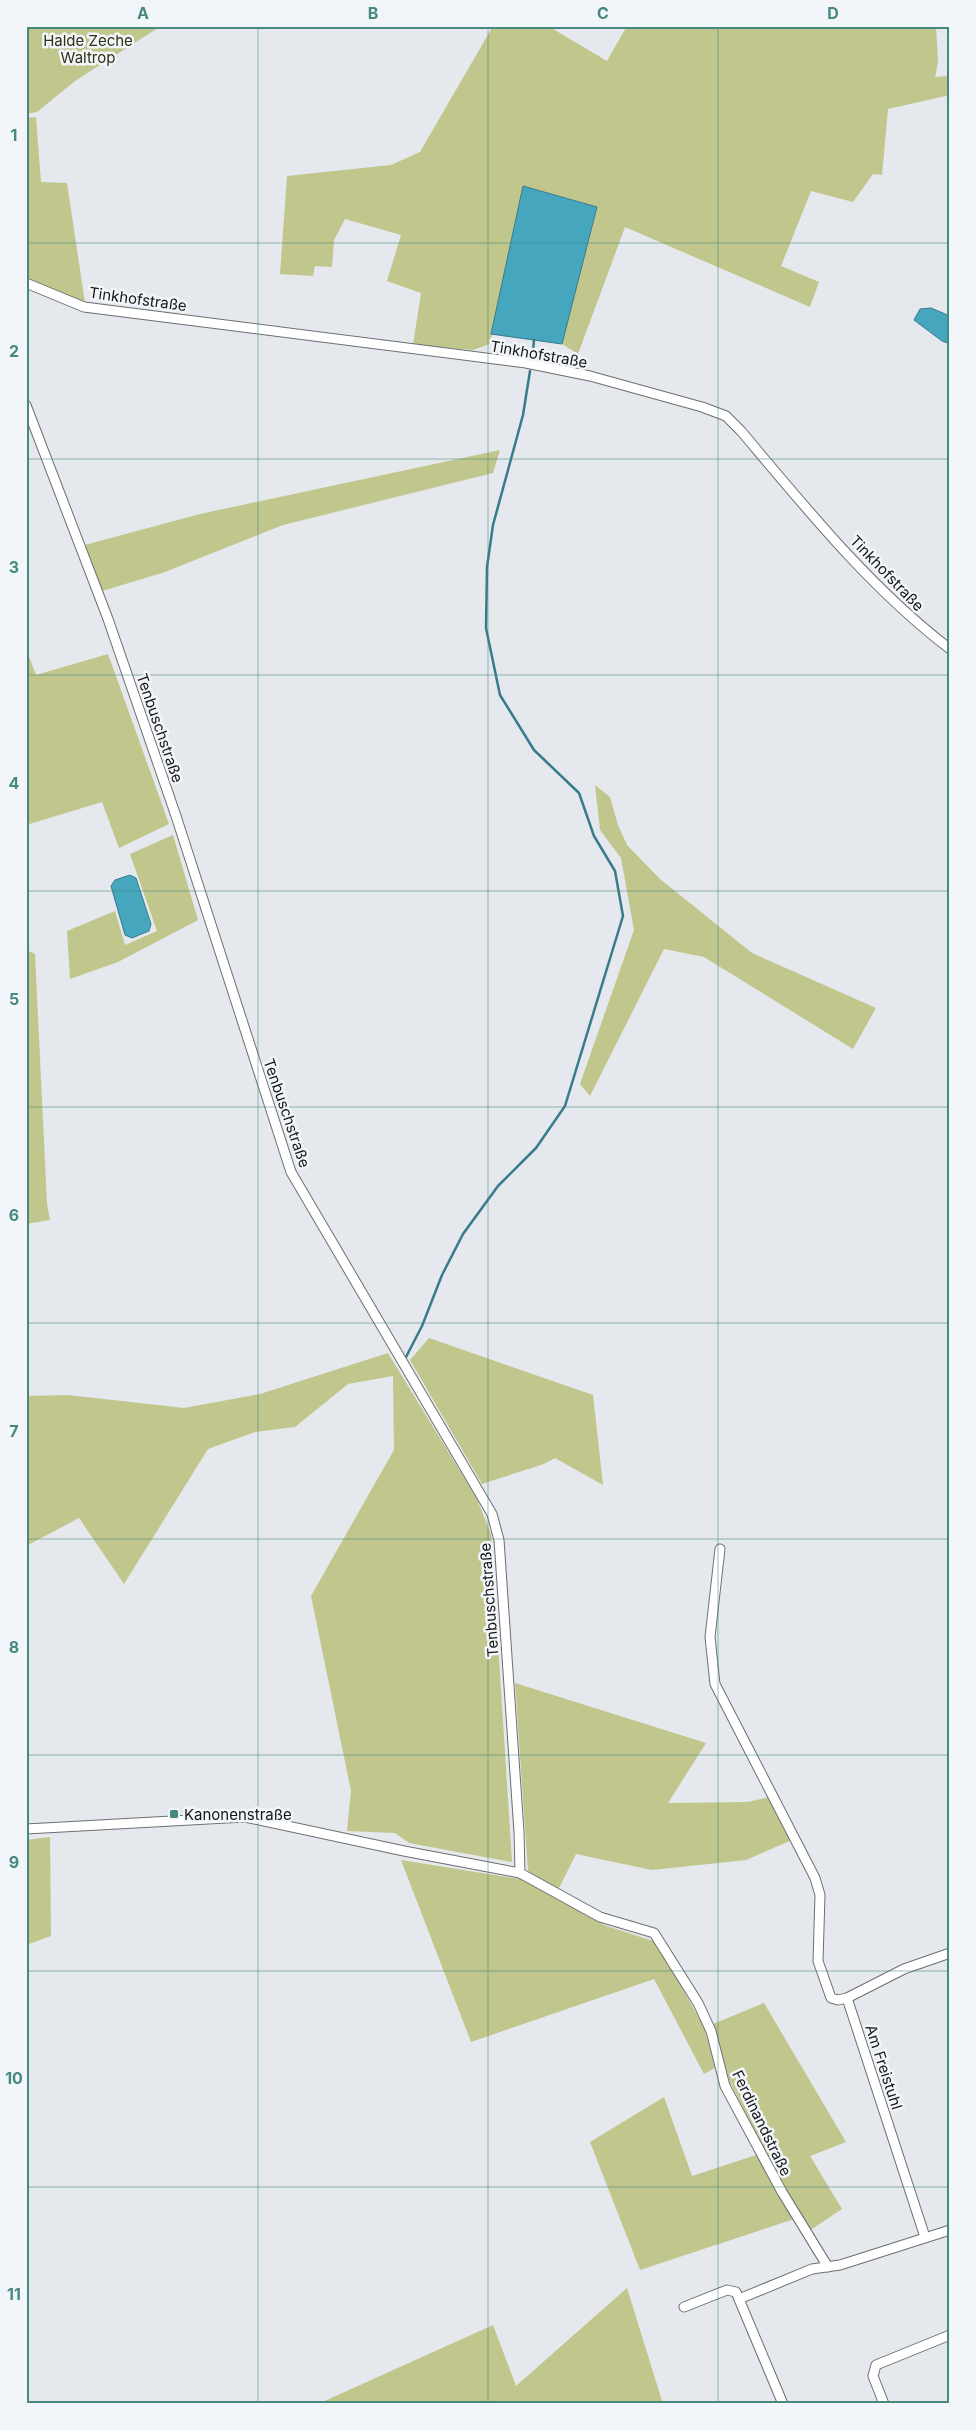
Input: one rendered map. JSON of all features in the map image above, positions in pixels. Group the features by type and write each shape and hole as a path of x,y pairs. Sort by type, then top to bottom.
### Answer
{"street":[{"name":"Tinkhofstraße","path":"26,284 84,307 526,363 590,376 726,416 869,578 912,620 950,649"},
{"name":"Tenbuschstraße","path":"26,405 108,619 176,816 291,1172 492,1514 499,1540 519,1832 520,1873"},
{"path":"720,1549 710,1637 715,1684 815,1878 820,1895 818,1961 831,1998 838,2000 847,1998 904,1969 950,1953"},
{"path":"26,1828 245,1817 404,1851 520,1873"},
{"name":"Ferdinandstraße","path":"520,1873 600,1917 654,1933 698,2004 711,2030 725,2086 782,2192 828,2267"},
{"name":"Am Freistuhl","path":"847,1998 925,2237"},
{"path":"739,2299 812,2270 828,2267 950,2230"},
{"path":"684,2307 727,2290 732,2289 736,2292 783,2404"},
{"path":"884,2404 873,2376 876,2365 950,2335"}],"green space":[{"name":"Halde Zeche Waltrop","path":"26,26 161,26 75,81 37,112 26,114"},
{"path":"493,26 548,26 607,61 627,26 936,26 938,62 935,77 950,76 950,95 888,109 882,175 873,174 853,202 811,191 781,266 819,282 810,307 625,227 578,354 562,344 597,207 523,186 490,344 473,350 413,345 421,293 387,281 401,235 345,219 334,240 332,267 315,266 313,276 280,274 287,176 391,165 420,152"},
{"path":"36,117 41,182 67,183 85,303 26,277 26,118"},
{"path":"500,450 493,473 283,525 165,572 99,592 81,546 200,514"},
{"path":"26,649 36,675 108,654 169,824 119,848 102,802 26,825"},
{"path":"595,785 610,797 618,825 627,845 660,879 752,953 876,1008 853,1049 704,957 664,949 590,1096 580,1084 634,930 621,858 600,830"},
{"path":"173,835 198,920 118,962 70,979 67,931 115,911 125,945 157,931 130,854"},
{"path":"26,950 35,954 47,1204 50,1220 26,1224"},
{"path":"429,1338 593,1395 603,1485 555,1458 544,1464 482,1484 410,1360"},
{"path":"388,1353 477,1499 491,1534 512,1862 409,1843 395,1833 347,1831 351,1791 311,1596 394,1450 393,1376 348,1384 295,1427 255,1432 208,1449 124,1584 79,1518 26,1546 26,1396 68,1395 184,1408 260,1394"},
{"path":"515,1683 706,1743 668,1803 748,1802 769,1797 792,1840 746,1860 652,1870 576,1854 558,1890 528,1871"},
{"path":"50,1837 51,1936 26,1945 26,1840"},
{"path":"401,1860 520,1879 604,1925 656,1942 704,2027 715,2068 704,2074 654,1979 471,2042"},
{"path":"764,2003 846,2142 810,2156 842,2209 809,2231 783,2187 730,2082 713,2024"},
{"path":"664,2097 692,2176 756,2155 794,2219 640,2270 590,2142"},
{"path":"627,2288 663,2404 318,2404 493,2325 516,2386"}],"water":[{"path":"523,186 597,207 562,344 491,334"},
{"path":"931,308 950,316 950,344 942,341 914,320 920,309"},
{"path":"130,875 136,878 151,924 149,931 132,938 125,935 111,886 115,880"}],"waterway":[{"path":"532,361 534,340"},
{"path":"406,1357 422,1326 442,1275 463,1234 498,1186 536,1148 565,1106 623,916 615,871 594,836 579,793 534,750 500,695 486,628 487,567 493,525 523,415 530,371"}],"place":[{"name":"Kanonenstraße","path":"174,1814"}]}
